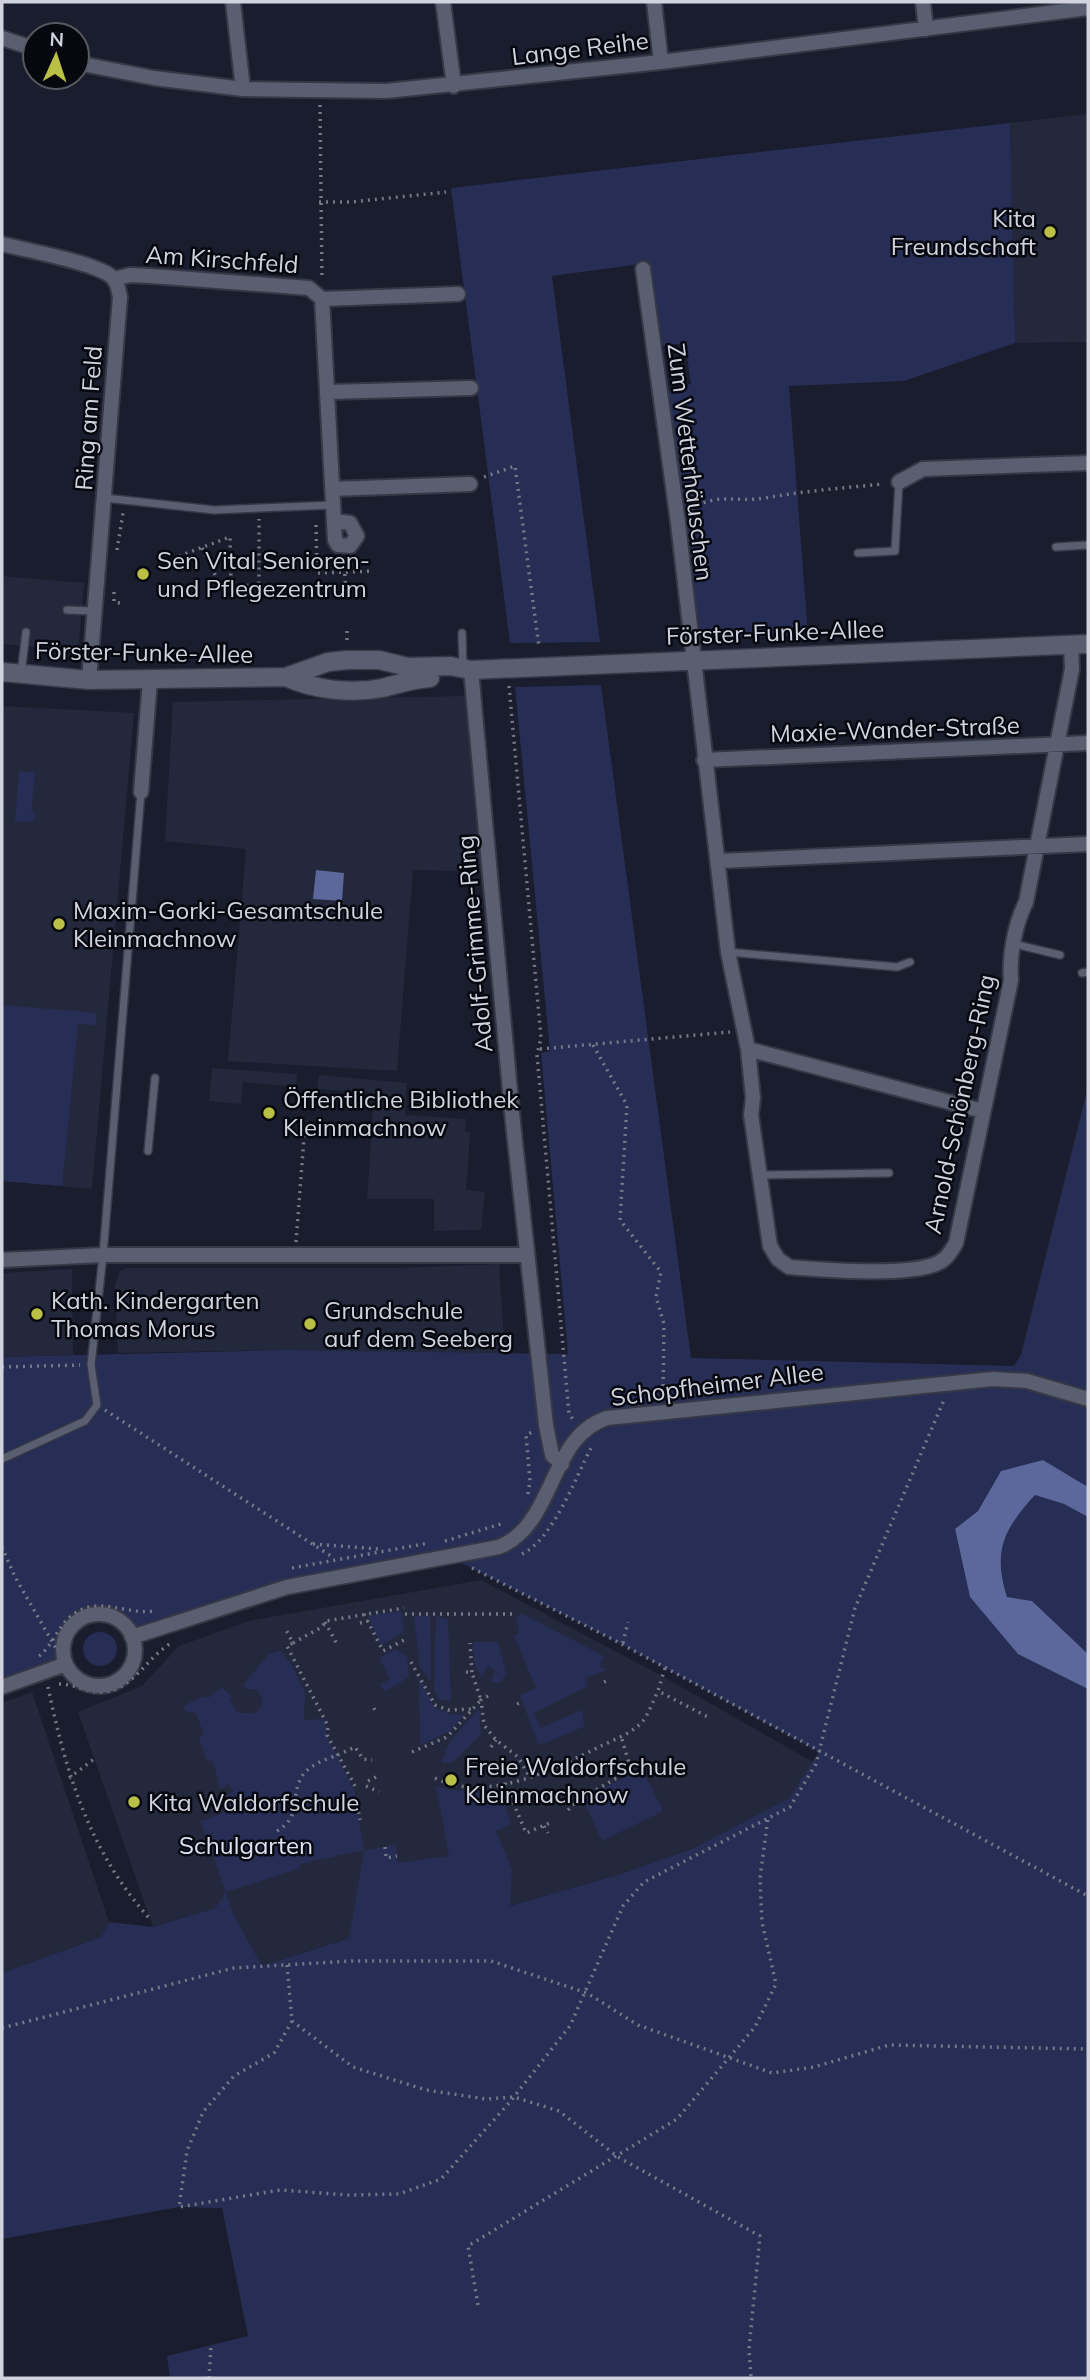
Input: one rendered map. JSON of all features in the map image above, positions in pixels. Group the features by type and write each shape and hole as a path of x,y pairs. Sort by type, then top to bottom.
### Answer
{"street":[{"path":"233,2 243,89"},
{"path":"443,2 454,86"},
{"path":"654,2 662,62"},
{"path":"923,2 926,29"},
{"name":"Lange Reihe","path":"91,66 154,78 243,89 320,92 454,86 1088,8"},
{"path":"2,38 21,44"},
{"path":"2,244 99,270 114,279"},
{"name":"Zum Wetterhäuschen","path":"643,269 678,523 693,660"},
{"name":"Am Kirschfeld","path":"114,279 130,275 309,288 323,299 458,294"},
{"name":"Ring am Feld","path":"89,680 120,297 114,279"},
{"name":"Am Kirschfeld","path":"323,299 335,540 343,547"},
{"path":"329,393 471,388"},
{"path":"899,482 923,469 1088,463"},
{"path":"332,489 470,484"},
{"path":"335,522 350,523 355,528 355,541 343,547"},
{"name":"Förster-Funke-Allee","path":"2,672 89,680 286,677 328,662 347,660 379,660 408,667 450,666 467,670 1080,644"},
{"name":"Arnold-Schönberg-Ring","path":"693,660 728,952 746,1031 753,1098 751,1115 770,1246 778,1259 789,1268 893,1270 937,1264 946,1258 956,1242 1011,980 1010,966 1014,944 1037,849 1072,664 1080,644"},
{"name":"Förster-Funke-Allee","path":"286,677 317,688 358,689 382,688 406,679 451,677 467,670"},
{"name":"Adolf-Grimme-Ring","path":"467,670 546,1425 552,1455 562,1464"},
{"path":"141,792 150,680"},
{"name":"Maxie-Wander-Straße","path":"704,760 1088,743"},
{"path":"718,861 1037,849 1088,844"},
{"path":"748,1049 983,1111"},
{"path":"2,1260 262,1248 296,1255 330,1250 527,1255"},
{"name":"Schopfheimer Allee","path":"132,1637 287,1587 441,1549 499,1547 516,1540 531,1524 582,1431 591,1423 607,1418 951,1382 1027,1381 1088,1399"},
{"path":"107,1615 118,1620 132,1637 133,1661 127,1672 106,1685 82,1682 66,1664 64,1642 68,1631 85,1617 107,1615"},
{"path":"2,1687 66,1664"}],"lane":[{"path":"858,553 895,551 899,482"},
{"path":"105,498 214,510 333,505"},
{"path":"1056,547 1088,545"},
{"path":"66,610 93,611"},
{"path":"21,675 26,632"},
{"path":"462,633 467,670"},
{"path":"2,1459 85,1421 97,1405 91,1365 103,1255 141,792"},
{"path":"1014,944 1060,954"},
{"path":"728,952 897,967 910,962"},
{"path":"148,1152 155,1078"},
{"path":"760,1175 888,1173"}],"path":[{"path":"320,92 319,202 323,299"},
{"path":"319,202 352,202 446,192"},
{"path":"470,484 515,466 539,647"},
{"path":"678,523 703,502 727,497 762,498 899,482"},
{"path":"117,552 124,511 134,513"},
{"path":"316,517 317,573 373,571"},
{"path":"180,556 230,537 231,586 259,585 259,519"},
{"path":"246,520 270,519"},
{"path":"343,547 346,596"},
{"path":"202,548 225,595"},
{"path":"114,583 114,602 120,603"},
{"path":"508,684 540,1049 538,1069 569,1414 582,1431"},
{"path":"540,1049 746,1031"},
{"path":"593,1045 626,1105 620,1220 661,1272 656,1297 664,1324 662,1412"},
{"path":"296,1255 305,1125"},
{"path":"2,1367 91,1365"},
{"path":"287,1965 292,2021 274,2053 234,2076 203,2112 187,2151 179,2207 280,2190 348,2195 399,2194 441,2179 514,2097 570,2026 587,1993 623,1906 644,1882 790,1807 816,1764 820,1752 855,1608 951,1382"},
{"path":"97,1405 334,1558"},
{"path":"527,1499 530,1481 526,1435 569,1414"},
{"path":"441,1549 452,1537 495,1528 512,1519"},
{"path":"311,1543 384,1549"},
{"path":"284,1571 334,1558 425,1543 441,1549 623,1644 1088,1896"},
{"path":"2,1547 15,1577 66,1664"},
{"path":"36,1659 52,1643 67,1619 81,1608 96,1605 128,1612 158,1611"},
{"path":"355,1786 327,1735 328,1726 287,1646 325,1622 404,1608"},
{"path":"364,1614 383,1651"},
{"path":"405,1614 514,1614"},
{"path":"360,1623 368,1621"},
{"path":"325,1622 338,1646"},
{"path":"623,1644 628,1622"},
{"path":"285,1628 293,1643"},
{"path":"376,1653 408,1638"},
{"path":"470,1643 472,1673 479,1686 484,1725 496,1740 518,1758 529,1776"},
{"path":"411,1662 435,1705 448,1710 472,1709"},
{"path":"436,1777 449,1784 478,1787 505,1783 552,1769 621,1736 643,1722 665,1668"},
{"path":"45,1671 69,1778 105,1857 127,1894 150,1919"},
{"path":"466,1672 472,1673"},
{"path":"657,1691 708,1717"},
{"path":"412,1752 447,1737 472,1709 488,1696"},
{"path":"517,1704 522,1702"},
{"path":"568,1810 578,1800 631,1770 621,1736"},
{"path":"491,1747 496,1740"},
{"path":"277,1832 288,1825 296,1805 301,1778 319,1762 355,1746 363,1759 372,1760"},
{"path":"69,1778 94,1759"},
{"path":"552,1769 556,1774"},
{"path":"376,1777 367,1784 379,1792"},
{"path":"505,1783 526,1833"},
{"path":"356,1798 360,1820"},
{"path":"478,2305 468,2246 677,2119 731,2059 755,2027 776,1984 762,1922 760,1878 768,1818"},
{"path":"517,1838 552,1822"},
{"path":"544,1826 548,1833"},
{"path":"385,1847 386,1858 397,1856"},
{"path":"2,2028 234,1968 352,1961 491,1961 587,1993 638,2025 772,2073 814,2067 889,2045 1088,2049"},
{"path":"292,2021 353,2067 426,2090 486,2099 514,2097 559,2110 618,2157 760,2236 749,2349 751,2378"},
{"path":"209,2378 211,2346"}],"shaded area":[{"name":"Kita Freundschaft","path":"1088,114 1088,342 1015,343 1010,123"},
{"path":"2,576 84,583 78,651 2,644"},
{"path":"465,696 481,872 413,870 397,1071 228,1061 246,849 165,841 173,702"},
{"name":"Maxim-Gorki-Gesamtschule Kleinmachnow","path":"2,706 134,713 92,1189 2,1181"},
{"path":"316,870 344,873 342,901 313,899"},
{"path":"212,1068 297,1074 296,1087 243,1082 241,1104 209,1101"},
{"path":"319,1075 407,1083 405,1115 466,1119 465,1131 470,1133 466,1190 485,1192 481,1230 434,1231 434,1199 367,1199 374,1093 317,1089"},
{"name":"Grundschule auf dem Seeberg","path":"499,1264 505,1354 285,1350 118,1353 115,1285 120,1271 127,1268 400,1268"},
{"name":"Kath. Kindergarten Thomas Morus","path":"72,1269 73,1355 2,1357 2,1273"},
{"path":"1043,1460 1088,1487 1088,1517 1064,1504 1035,1495 1008,1531 1001,1554 1003,1581 1007,1597 1032,1601 1088,1654 1088,1689 1018,1654 970,1597 955,1529 978,1511 1001,1471"},
{"name":"Freie Waldorfschule Kleinmachnow","path":"481,1580 664,1677 813,1762 789,1798 692,1849 617,1875 510,1906 501,1888 262,1966 233,1913 226,1893 215,1908 153,1927 78,1712 142,1686 179,1646 249,1621"},
{"path":"32,1692 109,1922 101,1937 2,1973 2,1703"}],"green space":[{"path":"1010,123 1015,343 904,381 789,386 808,635 703,639 699,635 666,395 673,388 691,384 685,343 660,346 648,263 552,276 600,642 510,643 451,188"},
{"path":"601,685 691,1358 1014,1366 1021,1355 1088,1087 1088,1487 1043,1460 1001,1471 978,1511 955,1530 970,1597 1019,1654 1088,1689 1088,2378 170,2378 167,2356 248,2336 222,2208 179,2207 2,2239 2,1973 101,1937 109,1922 153,1927 215,1908 226,1892 233,1913 262,1966 349,1938 364,1850 396,1845 398,1863 449,1856 436,1786 449,1790 500,1789 511,1824 496,1831 512,1869 510,1906 617,1875 692,1849 789,1798 819,1752 623,1645 448,1556 325,1578 132,1637 122,1624 110,1617 86,1617 75,1624 68,1634 66,1664 2,1687 2,1357 284,1350 568,1354 541,1053 550,1051 515,687"},
{"path":"19,771 35,773 31,811 35,812 34,821 15,822"},
{"path":"2,1005 97,1013 96,1025 78,1024 62,1186 2,1181"},
{"path":"1035,1495 1064,1504 1088,1517 1088,1654 1032,1601 1007,1597 1001,1566 1004,1542 1015,1519"},
{"path":"401,1611 404,1632 381,1645 368,1616"},
{"path":"522,1614 604,1656 600,1666 607,1670 585,1678 588,1686 534,1713 541,1728 581,1710 585,1726 546,1743 538,1744 520,1695 536,1688 514,1636 519,1633 516,1617"},
{"path":"430,1615 431,1682 420,1667 414,1616"},
{"path":"436,1616 448,1619 451,1702 438,1699 434,1689"},
{"path":"100,1632 112,1637 117,1649 112,1661 100,1666 88,1661 83,1649 88,1637"},
{"path":"473,1642 498,1642 506,1674 500,1683 491,1682 495,1670 488,1666 481,1676 474,1664"},
{"path":"395,1649 407,1657 409,1677 386,1691 379,1685 390,1679 379,1658"},
{"name":"Schulgarten","path":"281,1651 290,1662 305,1693 304,1720 325,1719 326,1735 354,1790 364,1850 300,1864 300,1868 226,1892 200,1821 223,1813 220,1797 233,1792 229,1784 220,1789 213,1761 206,1760 199,1738 204,1734 195,1712 187,1713 183,1706 204,1696 208,1698 222,1687 231,1696 229,1699 238,1713 255,1713 261,1707 262,1698 256,1689 246,1689 243,1685 269,1654"},
{"path":"419,1677 435,1708 452,1715 465,1714 450,1731 420,1745"},
{"path":"479,1709 481,1734 453,1762 441,1763 450,1741"},
{"path":"642,1769 663,1811 602,1841 582,1798"}],"place":[{"name":"Kita Freundschaft","path":"1050,232"},
{"name":"Sen Vital Senioren- und Pflegezentrum","path":"143,574"},
{"name":"Maxim-Gorki-Gesamtschule Kleinmachnow","path":"59,924"},
{"name":"Öffentliche Bibliothek Kleinmachnow","path":"269,1113"},
{"name":"Kath. Kindergarten Thomas Morus","path":"37,1314"},
{"name":"Grundschule auf dem Seeberg","path":"310,1324"},
{"name":"Freie Waldorfschule Kleinmachnow","path":"451,1780"},
{"name":"Kita Waldorfschule","path":"134,1802"}]}
